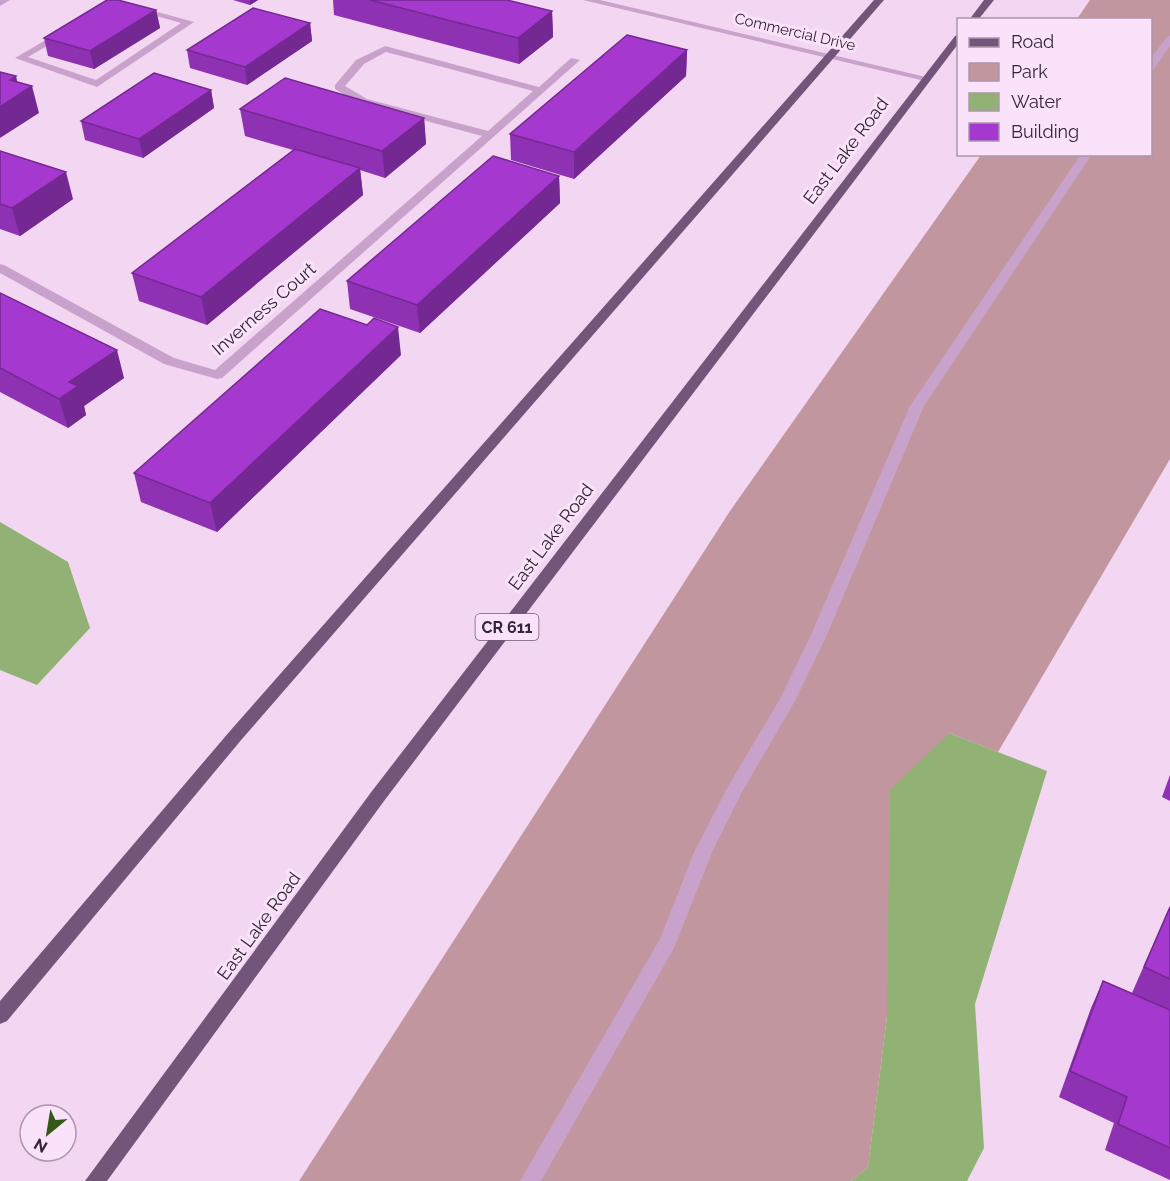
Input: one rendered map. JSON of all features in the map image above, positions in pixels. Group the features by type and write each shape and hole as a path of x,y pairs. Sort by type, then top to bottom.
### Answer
{"main road":[{"path":"0,1015 236,735 828,55 879,0"},
{"path":"975,18 989,0"},
{"name":"East Lake Road","path":"95,1181 378,796 925,78 957,39"}],"street":[{"path":"0,3 5,0"},
{"name":"Commercial Drive","path":"588,0 925,78"},
{"path":"114,1 189,22 97,84 20,58 114,1"},
{"path":"1152,64 1170,39"},
{"path":"489,135 363,101 339,87 360,62 385,49 540,90"},
{"name":"Inverness Court","path":"0,268 169,361 217,375 575,60"},
{"path":"530,1181 668,942 704,850 787,701 813,648 917,406 1086,156"}],"green space":[{"path":"1090,0 1170,0 1170,459 998,752 949,733 887,1016 868,1167 851,1181 299,1181 730,511 980,156 1152,156 1152,18 1078,18"}],"water":[{"path":"0,522 68,562 90,628 37,685 0,670"},
{"path":"949,733 1047,771 975,1004 984,1148 967,1181 851,1181 868,1167 887,1016 890,790"}],"building":[{"path":"107,0 118,0 156,10 90,51 44,38"},
{"path":"370,0 507,0 552,11 518,38"},
{"path":"253,8 310,23 245,67 187,50"},
{"path":"627,35 687,50 574,152 510,134"},
{"path":"0,72 16,76 10,80 32,86 0,107"},
{"path":"154,73 211,90 139,139 81,121"},
{"path":"285,78 424,118 382,151 240,109"},
{"path":"295,149 360,168 201,297 132,273"},
{"path":"0,151 66,172 12,208 0,204"},
{"path":"493,156 559,176 417,305 347,281"},
{"path":"0,293 117,350 69,382 78,386 59,399 0,368"},
{"path":"320,309 367,325 374,318 398,327 210,503 134,473"},
{"path":"1170,907 1170,979 1144,967"},
{"path":"1103,981 1170,1010 1170,1148 1118,1124 1127,1097 1070,1071"}]}
